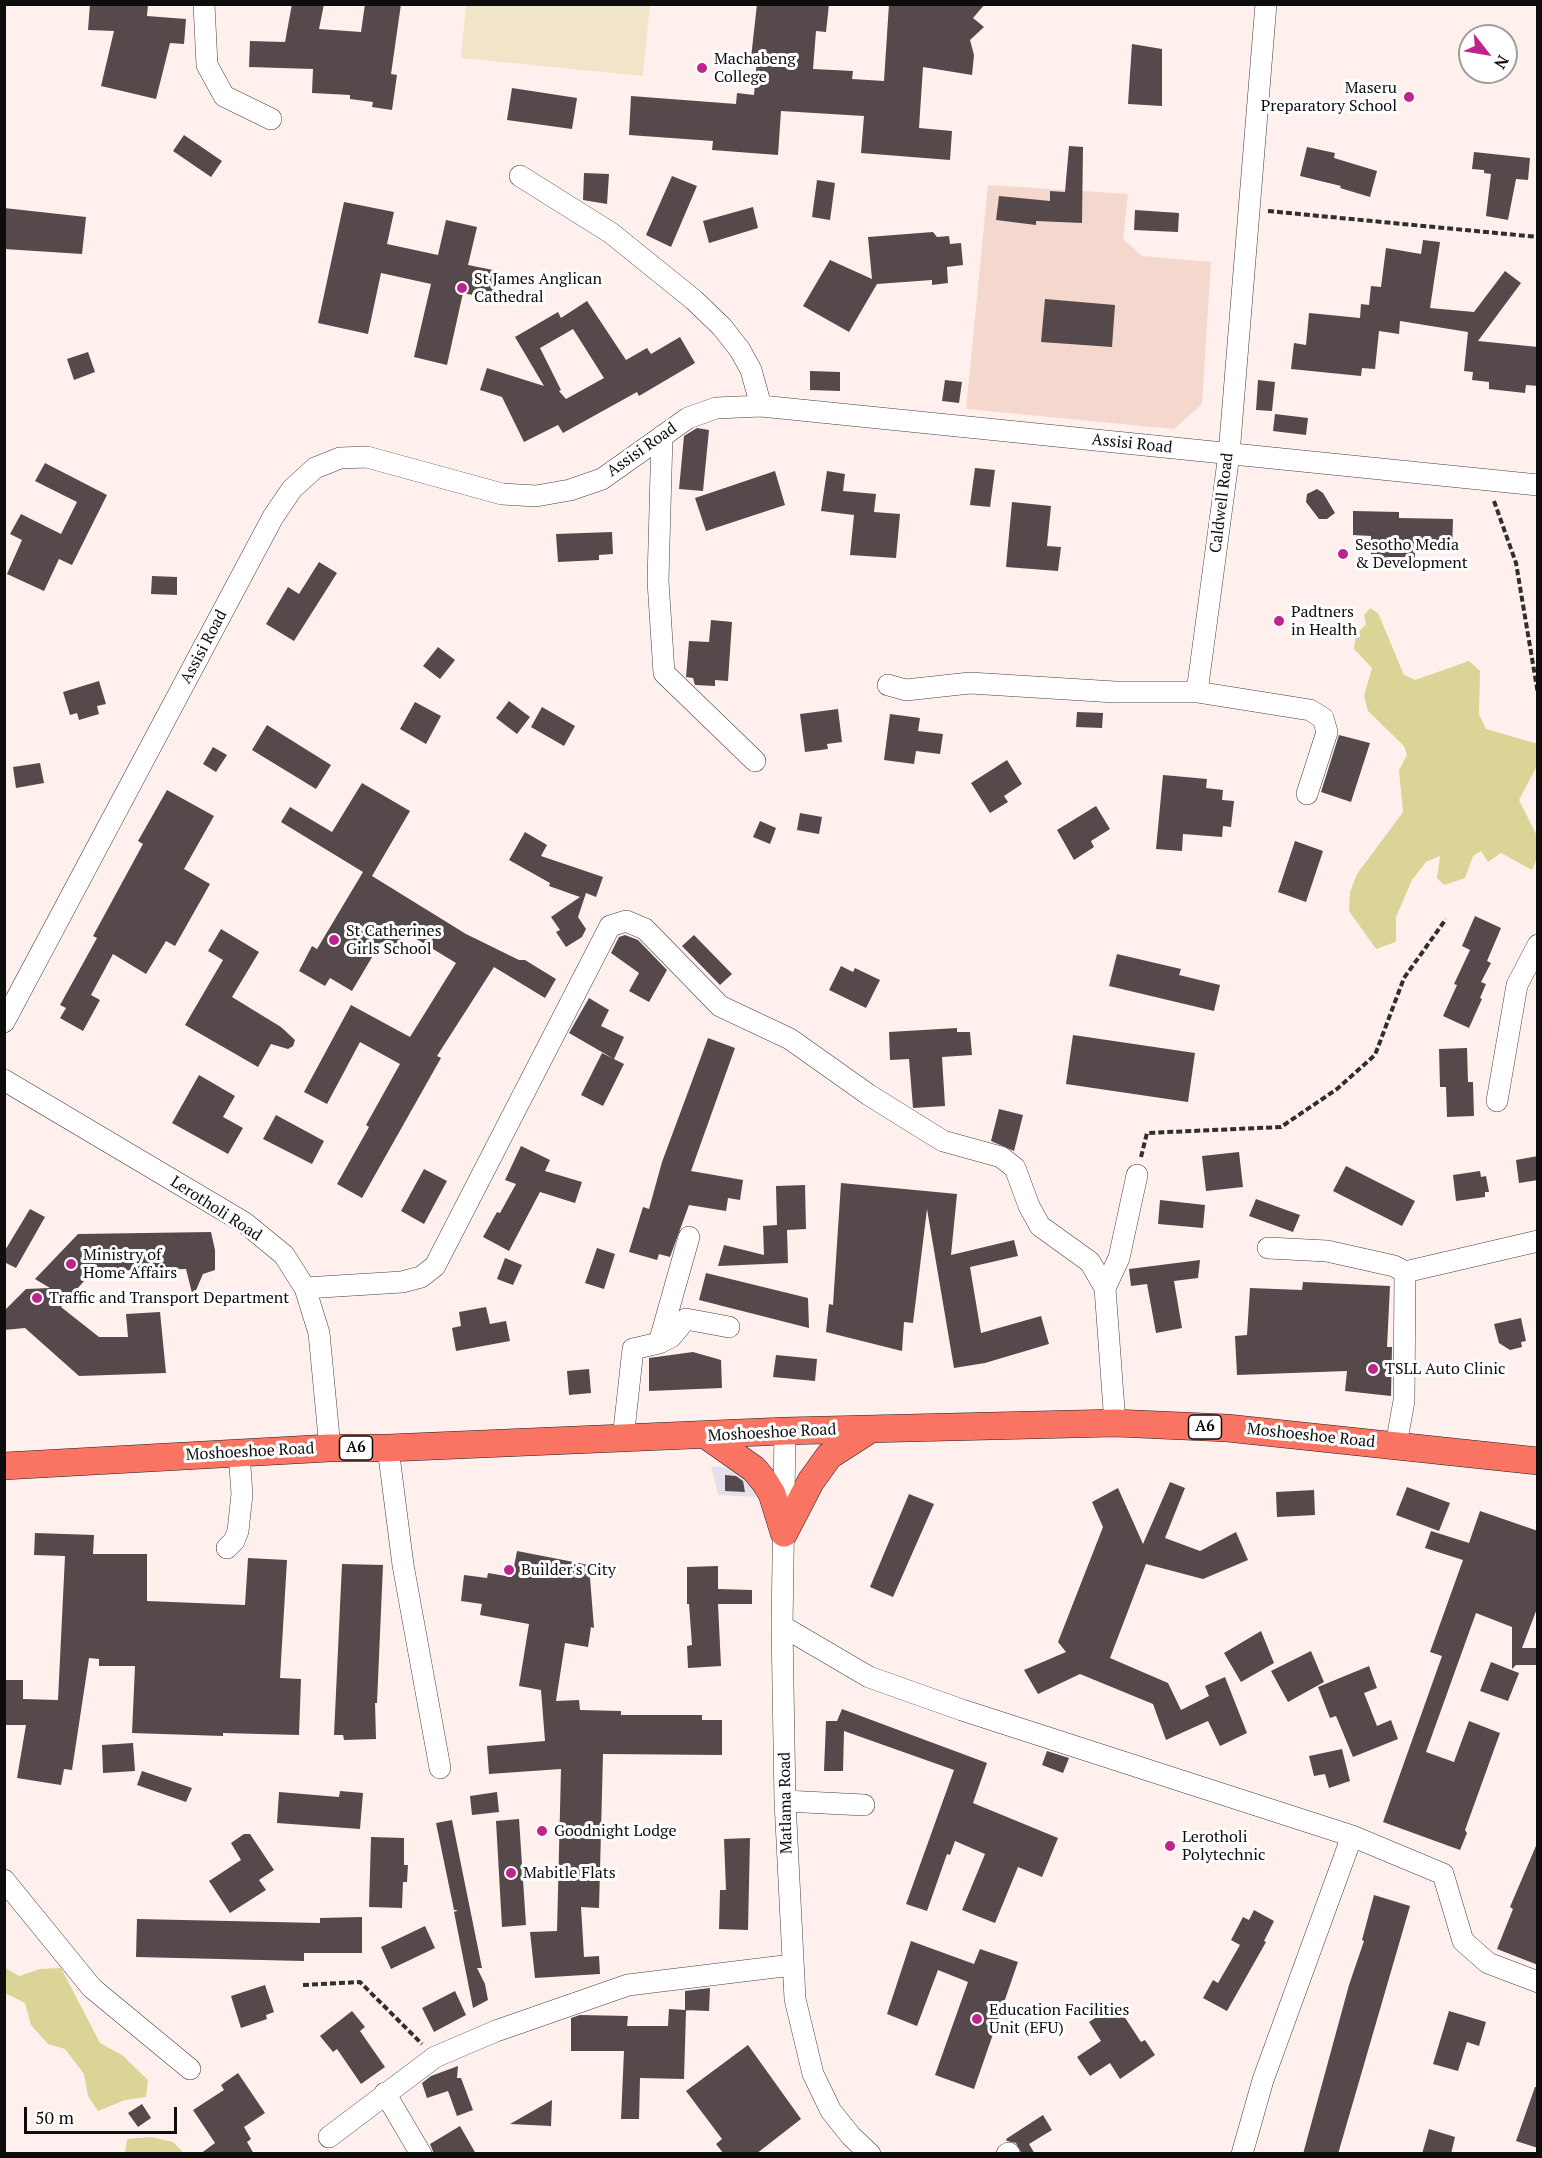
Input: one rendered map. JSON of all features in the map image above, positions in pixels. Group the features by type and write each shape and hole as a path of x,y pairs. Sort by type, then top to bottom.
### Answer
{"main road":[{"name":"Moshoeshoe Road","path":"4,1466 330,1448 388,1448 785,1431 1115,1423 1227,1428 1538,1461"},
{"path":"784,1533 811,1481 829,1456 871,1429"},
{"path":"707,1436 754,1469 764,1481 772,1494 784,1533"}],"street":[{"path":"204,4 207,65 224,96 271,119"},
{"name":"Caldwell Road","path":"1197,692 1229,454 1266,4"},
{"path":"520,176 611,233 655,266 694,300 722,327 740,350 751,370 761,406"},
{"name":"Assisi Road","path":"4,1022 273,517 292,489 315,468 340,458 367,458 502,494 536,496 570,490 602,479 688,418 716,408 761,406 1538,484"},
{"path":"662,436 658,581 664,673 755,761"},
{"path":"888,685 906,690 970,683 1115,692 1197,692 1310,710 1323,718 1327,732 1307,794"},
{"path":"305,1288 402,1282 422,1277 435,1266 610,926 626,921 645,929 720,1006 790,1039 869,1095 943,1141 1001,1157 1015,1168 1029,1206 1041,1226 1090,1262 1105,1288 1115,1423"},
{"path":"1497,1101 1517,986 1538,945"},
{"name":"Lerotholi Road","path":"4,1080 245,1223 284,1255 305,1288 319,1333 330,1448"},
{"path":"1105,1288 1119,1258 1137,1175"},
{"path":"659,1342 689,1237"},
{"path":"1268,1248 1327,1251 1394,1266 1405,1272 1538,1241"},
{"path":"1396,1445 1404,1401 1405,1272"},
{"path":"623,1439 633,1350 671,1337 686,1319 729,1327"},
{"name":"Matlama Road","path":"785,1431 782,1626 785,1801 795,1999 813,2074 831,2111 851,2136 870,2154"},
{"path":"388,1448 403,1565 440,1768"},
{"path":"227,1548 234,1541 238,1531 242,1494 239,1453"},
{"path":"782,1626 869,1677 1352,1836 1443,1874 1463,1941 1488,1963 1538,1982"},
{"path":"785,1801 864,1805"},
{"path":"1242,2154 1263,2080 1352,1836"},
{"path":"4,1880 92,1988 190,2069"},
{"path":"329,2137 435,2057 496,2031 628,1985 792,1965"},
{"path":"385,2093 421,2154"}],"path":[{"path":"1250,209 1538,237"},
{"path":"1487,480 1516,563 1538,694"},
{"path":"1137,1175 1147,1133 1281,1127 1337,1089 1375,1055 1404,978 1446,919"},
{"path":"303,1985 360,1982 435,2057"}],"shaded area":[{"path":"466,5 650,5 643,76 461,58"},
{"path":"988,185 1128,194 1123,239 1142,256 1211,262 1202,404 1174,429 966,409"},
{"path":"1370,608 1378,613 1404,675 1415,680 1469,661 1480,671 1479,714 1486,729 1538,744 1537,766 1519,800 1537,836 1537,858 1532,870 1501,853 1488,862 1481,851 1473,856 1465,878 1444,885 1437,878 1440,856 1426,862 1412,880 1396,917 1396,942 1376,949 1349,911 1350,892 1357,874 1403,812 1399,770 1407,755 1404,746 1368,711 1364,696 1372,668 1354,649 1356,635 1366,624 1364,615"},
{"path":"711,1466 747,1470 754,1476 755,1497 718,1495"},
{"path":"4,1967 19,1976 40,1969 61,1968 100,2043 122,2055 148,2080 146,2097 125,2100 98,2111 88,2096 84,2074 65,2049 48,2044 31,2025 25,2003 5,1993"},
{"path":"151,2137 173,2142 184,2153 125,2153 127,2139"}],"building":[{"path":"90,4 148,4 147,16 186,19 184,44 170,43 156,99 101,86 114,31 88,30"},
{"path":"292,4 324,4 319,29 361,32 365,4 401,4 391,74 397,75 392,110 372,107 373,102 350,99 350,95 312,93 313,69 249,67 250,41 285,42"},
{"path":"757,4 829,4 826,32 816,31 813,69 853,71 852,79 884,81 889,4 985,4 973,18 984,27 970,40 974,55 972,75 923,67 919,128 952,131 950,160 861,153 864,116 781,111 778,155 712,150 713,141 629,135 631,96 736,104 737,93 754,95 757,59 751,58"},
{"path":"1132,44 1162,49 1162,106 1128,104"},
{"path":"512,88 577,98 572,129 507,120"},
{"path":"184,135 222,161 211,177 173,151"},
{"path":"1069,146 1083,147 1082,223 1036,221 1036,225 996,220 999,196 1050,201 1050,191 1065,192"},
{"path":"1307,147 1335,153 1334,158 1377,171 1370,197 1340,188 1341,186 1300,176"},
{"path":"1474,152 1530,158 1528,180 1516,179 1508,220 1486,216 1491,174 1484,173 1484,170 1472,169"},
{"path":"584,173 609,174 607,204 583,200"},
{"path":"672,176 697,186 671,247 646,235"},
{"path":"817,180 835,183 830,220 812,217"},
{"path":"344,202 394,212 387,244 438,255 446,220 477,227 468,265 498,271 492,299 463,293 447,365 414,357 431,284 381,273 368,334 318,323"},
{"path":"753,207 758,228 709,243 703,221"},
{"path":"4,208 86,217 82,254 4,249"},
{"path":"1135,210 1179,213 1178,232 1134,230"},
{"path":"933,232 937,237 949,236 950,244 961,243 963,265 947,267 948,283 932,285 932,280 877,284 849,332 803,306 830,260 872,279 868,237"},
{"path":"1423,240 1440,242 1430,308 1474,312 1505,271 1521,283 1478,341 1538,347 1538,386 1526,385 1525,393 1489,389 1489,382 1472,380 1473,372 1464,371 1468,332 1400,321 1399,334 1379,331 1375,369 1362,368 1361,376 1291,369 1294,343 1306,345 1309,313 1360,318 1361,304 1369,305 1371,286 1381,287 1386,248 1421,254"},
{"path":"1045,299 1115,305 1112,347 1041,342"},
{"path":"587,301 626,360 647,348 651,354 680,337 695,363 639,396 637,392 563,433 558,425 524,442 502,397 480,390 487,368 544,386 515,337 558,312 561,318","holes":["573,329 604,378 566,399 559,391 561,390 540,348"]},
{"path":"88,352 95,372 74,380 67,359"},
{"path":"810,371 840,372 840,391 810,390"},
{"path":"945,380 962,382 959,403 942,401"},
{"path":"1258,380 1275,382 1272,411 1256,410"},
{"path":"1275,414 1308,418 1306,435 1273,431"},
{"path":"697,428 709,430 703,491 679,489 684,436"},
{"path":"45,463 107,495 72,565 59,559 44,591 7,574 22,540 10,534 21,514 61,534 77,502 35,481"},
{"path":"975,468 995,470 990,507 970,505"},
{"path":"775,471 785,505 706,531 695,498"},
{"path":"827,471 845,474 843,491 876,494 874,512 900,514 896,558 850,555 854,515 821,511"},
{"path":"1317,489 1323,493 1335,513 1327,519 1319,519 1306,502 1307,494"},
{"path":"1012,502 1051,506 1047,546 1061,547 1058,571 1006,567"},
{"path":"1353,511 1399,512 1399,518 1453,519 1452,552 1415,551 1415,566 1381,565 1382,555 1371,555 1371,536 1353,535"},
{"path":"612,532 613,554 599,555 599,560 558,562 556,534"},
{"path":"319,562 337,573 294,641 266,624 288,587 299,594"},
{"path":"152,576 177,577 177,595 151,594"},
{"path":"711,620 732,622 728,681 715,680 715,686 695,685 693,678 686,677 689,641 709,642"},
{"path":"438,647 455,660 440,679 423,666"},
{"path":"99,681 106,704 97,706 99,714 79,720 77,713 70,715 63,692"},
{"path":"509,701 530,717 517,734 496,718"},
{"path":"415,702 441,716 426,744 400,729"},
{"path":"542,707 575,726 564,746 531,727"},
{"path":"838,709 842,742 827,744 828,749 805,752 800,714"},
{"path":"1077,712 1103,713 1102,728 1076,727"},
{"path":"890,714 920,718 918,731 943,734 940,754 916,751 914,764 884,760"},
{"path":"267,725 331,765 316,789 252,750"},
{"path":"1339,735 1370,743 1351,802 1321,792"},
{"path":"213,747 227,755 216,772 203,764"},
{"path":"1007,760 1022,784 1004,796 1008,802 990,813 971,783"},
{"path":"40,763 44,783 16,788 13,767"},
{"path":"1163,775 1207,779 1206,788 1223,790 1222,800 1234,801 1231,827 1223,826 1222,837 1183,834 1182,851 1156,849"},
{"path":"362,783 410,811 372,876 466,934 519,960 525,960 556,979 545,998 494,967 437,1056 441,1058 362,1198 337,1184 369,1127 366,1125 400,1064 360,1042 327,1104 304,1092 351,1005 410,1037 456,963 405,932 394,950 381,942 352,991 330,978 325,986 299,971 312,946 317,949 363,872 281,822 290,807 332,832"},
{"path":"167,790 214,816 184,869 210,884 175,946 166,941 146,974 113,954 91,995 100,1000 83,1031 60,1018 66,1008 60,1005 97,938 93,936 143,844 138,841"},
{"path":"1096,806 1110,829 1091,841 1094,847 1074,860 1057,830"},
{"path":"800,813 822,817 819,834 797,830"},
{"path":"760,821 776,828 770,844 753,837"},
{"path":"525,832 547,845 541,856 603,877 596,897 586,893 578,917 586,929 582,937 566,947 556,932 560,930 551,917 580,897 549,886 550,883 509,860"},
{"path":"1295,841 1323,851 1306,902 1278,892"},
{"path":"1475,916 1501,928 1487,961 1491,963 1481,982 1486,984 1480,998 1482,999 1469,1028 1443,1016 1457,985 1454,984 1470,950 1462,946"},
{"path":"221,929 259,952 232,997 281,1027 295,1040 293,1046 288,1049 271,1044 258,1067 185,1025 223,960 208,951"},
{"path":"625,935 638,940 667,970 649,1002 629,991 639,973 611,953 619,937"},
{"path":"694,935 732,974 720,985 682,946"},
{"path":"1117,954 1181,969 1179,975 1220,985 1214,1011 1109,986"},
{"path":"841,966 853,972 855,968 880,980 866,1008 829,990"},
{"path":"589,998 609,1010 601,1026 624,1037 614,1059 569,1033"},
{"path":"957,1028 957,1032 970,1032 972,1055 942,1057 945,1106 913,1108 909,1059 890,1060 889,1032"},
{"path":"1073,1035 1195,1053 1188,1102 1066,1084"},
{"path":"708,1038 735,1048 691,1171 743,1180 740,1200 728,1198 726,1211 689,1205 670,1257 659,1254 657,1260 629,1252 643,1207 649,1209 662,1162"},
{"path":"1467,1048 1468,1082 1473,1082 1474,1116 1447,1117 1446,1087 1440,1087 1439,1049"},
{"path":"602,1053 624,1064 603,1106 581,1095"},
{"path":"199,1075 235,1096 223,1117 243,1128 228,1154 172,1123"},
{"path":"999,1109 1023,1115 1014,1151 991,1141"},
{"path":"276,1115 324,1141 312,1164 263,1139"},
{"path":"521,1146 550,1160 545,1171 582,1182 575,1203 540,1192 509,1251 483,1237 516,1184 505,1180"},
{"path":"1239,1152 1243,1187 1206,1191 1202,1156"},
{"path":"1538,1156 1538,1180 1519,1183 1516,1160"},
{"path":"1346,1166 1415,1201 1402,1226 1333,1191"},
{"path":"424,1169 447,1181 424,1224 401,1211"},
{"path":"1480,1171 1481,1177 1486,1176 1489,1192 1485,1192 1485,1197 1456,1201 1453,1175"},
{"path":"841,1183 957,1194 951,1255 1014,1240 1018,1256 970,1267 981,1333 1041,1316 1049,1344 985,1363 954,1368 927,1209 913,1323 904,1322 902,1351 826,1332 829,1304 833,1305"},
{"path":"805,1185 806,1229 787,1230 788,1263 718,1266 724,1245 764,1255 763,1226 777,1225 776,1186"},
{"path":"1256,1199 1300,1215 1293,1232 1249,1216"},
{"path":"1160,1200 1205,1205 1203,1228 1158,1224"},
{"path":"30,1209 45,1217 16,1268 4,1262 4,1252"},
{"name":"Traffic and Transport Department","path":"211,1232 215,1250 215,1270 203,1274 193,1297 186,1269 93,1271 61,1307 99,1337 128,1337 126,1314 160,1312 166,1373 79,1376 25,1328 4,1330 4,1311 26,1289 50,1288 35,1279 78,1234"},
{"path":"597,1248 615,1254 604,1289 585,1283"},
{"path":"505,1258 522,1265 513,1285 497,1279"},
{"path":"1200,1260 1198,1278 1174,1281 1182,1328 1156,1333 1147,1284 1131,1286 1129,1269"},
{"path":"706,1273 808,1298 809,1328 699,1300"},
{"path":"1303,1282 1390,1286 1387,1347 1392,1347 1391,1396 1345,1391 1347,1371 1237,1375 1235,1336 1247,1335 1250,1288 1302,1290"},
{"path":"486,1307 490,1324 506,1321 510,1341 456,1351 452,1328 461,1326 459,1312"},
{"path":"1521,1318 1526,1341 1521,1342 1522,1347 1510,1350 1499,1343 1494,1324"},
{"path":"693,1352 721,1360 722,1388 649,1391 649,1358"},
{"path":"776,1355 817,1359 815,1381 773,1377"},
{"path":"589,1369 591,1393 569,1395 567,1371"},
{"path":"725,1475 736,1476 743,1481 745,1492 725,1491"},
{"path":"1170,1482 1185,1488 1165,1538 1200,1551 1236,1532 1248,1560 1203,1579 1146,1564 1110,1658 1168,1683 1181,1710 1209,1696 1205,1686 1225,1677 1247,1733 1220,1746 1208,1721 1166,1740 1153,1704 1080,1674 1038,1694 1024,1670 1066,1652 1058,1642 1103,1527 1092,1502 1118,1488 1143,1544"},
{"path":"1407,1487 1450,1503 1439,1531 1396,1515"},
{"path":"1314,1490 1315,1515 1277,1517 1276,1492"},
{"path":"909,1494 934,1504 893,1597 870,1587"},
{"path":"1480,1511 1538,1531 1538,1606 1522,1648 1538,1648 1538,1665 1516,1665 1512,1669 1512,1627 1476,1613 1426,1752 1454,1762 1469,1721 1500,1733 1460,1850 1383,1822 1442,1656 1430,1652 1463,1560 1425,1548 1431,1531 1469,1543"},
{"path":"35,1533 94,1535 93,1554 147,1554 147,1601 245,1605 248,1558 287,1560 280,1678 301,1679 299,1735 223,1733 223,1736 132,1733 135,1666 99,1666 99,1659 89,1658 72,1770 64,1769 61,1785 17,1778 26,1725 4,1725 4,1680 23,1680 23,1699 58,1700 65,1556 34,1555"},
{"path":"517,1551 589,1565 594,1628 591,1627 588,1647 565,1643 556,1701 579,1700 580,1710 621,1711 621,1715 702,1715 702,1720 722,1720 722,1755 603,1754 599,1908 581,1907 584,1957 599,1956 600,1974 535,1978 530,1932 557,1931 561,1769 489,1774 487,1746 545,1741 541,1690 519,1686 529,1624 480,1615 482,1604 461,1601 464,1575 487,1578 488,1573 512,1577"},
{"path":"342,1564 383,1565 377,1703 375,1703 376,1739 344,1740 343,1735 334,1735"},
{"path":"718,1566 718,1589 752,1590 752,1604 718,1604 721,1666 688,1668 687,1646 692,1645 689,1604 687,1604 687,1567"},
{"path":"1261,1631 1274,1663 1241,1682 1224,1653"},
{"path":"1311,1651 1324,1682 1288,1702 1271,1671"},
{"path":"1491,1662 1519,1673 1508,1701 1480,1691"},
{"path":"1369,1666 1377,1688 1364,1693 1377,1726 1391,1720 1398,1739 1353,1757 1336,1716 1330,1718 1318,1687"},
{"path":"842,1709 987,1763 973,1803 1058,1838 1042,1877 1018,1867 995,1923 962,1910 985,1854 955,1841 950,1855 947,1854 927,1911 906,1904 954,1770 844,1731 843,1771 824,1771 826,1721 837,1721"},
{"path":"133,1743 135,1771 103,1773 102,1745"},
{"path":"1342,1749 1350,1781 1329,1788 1325,1774 1314,1776 1309,1756"},
{"path":"1047,1751 1069,1758 1063,1773 1042,1765"},
{"path":"142,1771 192,1788 186,1802 137,1785"},
{"path":"340,1791 363,1793 360,1829 277,1823 279,1792 339,1797"},
{"path":"497,1792 499,1812 472,1815 470,1796"},
{"name":"Mabitle Flats","path":"519,1819 526,1925 502,1927 496,1821"},
{"path":"452,1820 482,1968 477,1968 485,1984 488,2000 473,2008 454,1912 458,1910 454,1910 436,1823"},
{"path":"244,1834 250,1834 274,1870 259,1880 266,1890 230,1913 209,1881 241,1860 231,1843"},
{"path":"371,1837 404,1838 404,1865 408,1865 407,1882 403,1882 402,1908 369,1907"},
{"path":"750,1838 748,1930 719,1929 720,1890 726,1890 724,1839"},
{"path":"1538,1841 1538,1965 1497,1949 1513,1909 1510,1907"},
{"path":"1374,1895 1410,1906 1338,2154 1303,2154 1349,1985 1364,1941 1362,1940"},
{"path":"1254,1910 1274,1921 1264,1941 1266,1942 1227,2011 1203,1998 1213,1980 1218,1983 1240,1945 1231,1940 1243,1917 1249,1920"},
{"path":"362,1917 362,1953 304,1953 304,1961 136,1957 137,1919 320,1923 320,1918"},
{"path":"425,1926 435,1948 391,1969 381,1947"},
{"name":"Education Facilities Unit (EFU)","path":"911,1941 974,1964 980,1949 1018,1962 974,2089 935,2075 968,1982 938,1970 917,2026 887,2014"},
{"path":"265,1985 274,2012 266,2015 267,2019 241,2028 231,1996"},
{"path":"710,1988 709,2011 685,2010 685,1991"},
{"path":"455,1991 466,2015 434,2032 422,2008"},
{"path":"1116,2004 1141,2042 1145,2040 1155,2055 1120,2079 1110,2063 1090,2076 1077,2057 1101,2041 1089,2022"},
{"path":"669,2009 686,2010 684,2079 640,2078 639,2119 621,2119 624,2051 571,2051 571,2018 580,2015 628,2016 627,2026 668,2026"},
{"path":"352,2011 365,2027 360,2031 385,2067 361,2084 337,2049 333,2052 320,2036"},
{"path":"1449,2011 1486,2022 1479,2046 1467,2042 1458,2071 1433,2064"},
{"path":"748,2045 801,2119 756,2154 724,2154 716,2144 722,2139 686,2091"},
{"path":"458,2066 457,2078 461,2078 473,2110 457,2116 448,2091 427,2098 422,2083 431,2076"},
{"path":"238,2073 265,2113 244,2127 251,2139 247,2142 254,2154 200,2154 215,2143 193,2110 224,2090 221,2085"},
{"path":"1535,2087 1538,2087 1538,2148 1516,2141"},
{"path":"552,2100 551,2126 510,2124"},
{"path":"142,2104 151,2118 138,2127 128,2113"},
{"path":"1043,2115 1052,2130 1029,2144 1035,2154 1022,2154 1016,2143 1007,2141 1006,2139"},
{"path":"460,2126 476,2154 434,2154 430,2144"},
{"path":"1429,2129 1455,2137 1451,2154 1422,2154"}],"place":[{"name":"Machabeng College","path":"702,68"},
{"name":"Maseru Preparatory School","path":"1409,97"},
{"name":"St James Anglican Cathedral","path":"462,288"},
{"name":"Sesotho Media & Development","path":"1343,554"},
{"name":"Padtners in Health","path":"1279,621"},
{"name":"St Catherines Girls School","path":"334,940"},
{"name":"Ministry of Home Affairs","path":"71,1264"},
{"name":"Traffic and Transport Department","path":"37,1298"},
{"name":"TSLL Auto Clinic","path":"1373,1369"},
{"name":"Builder's City","path":"509,1570"},
{"name":"Goodnight Lodge","path":"542,1831"},
{"name":"Lerotholi Polytechnic","path":"1170,1846"},
{"name":"Mabitle Flats","path":"511,1873"},
{"name":"Education Facilities Unit (EFU)","path":"977,2019"}]}
